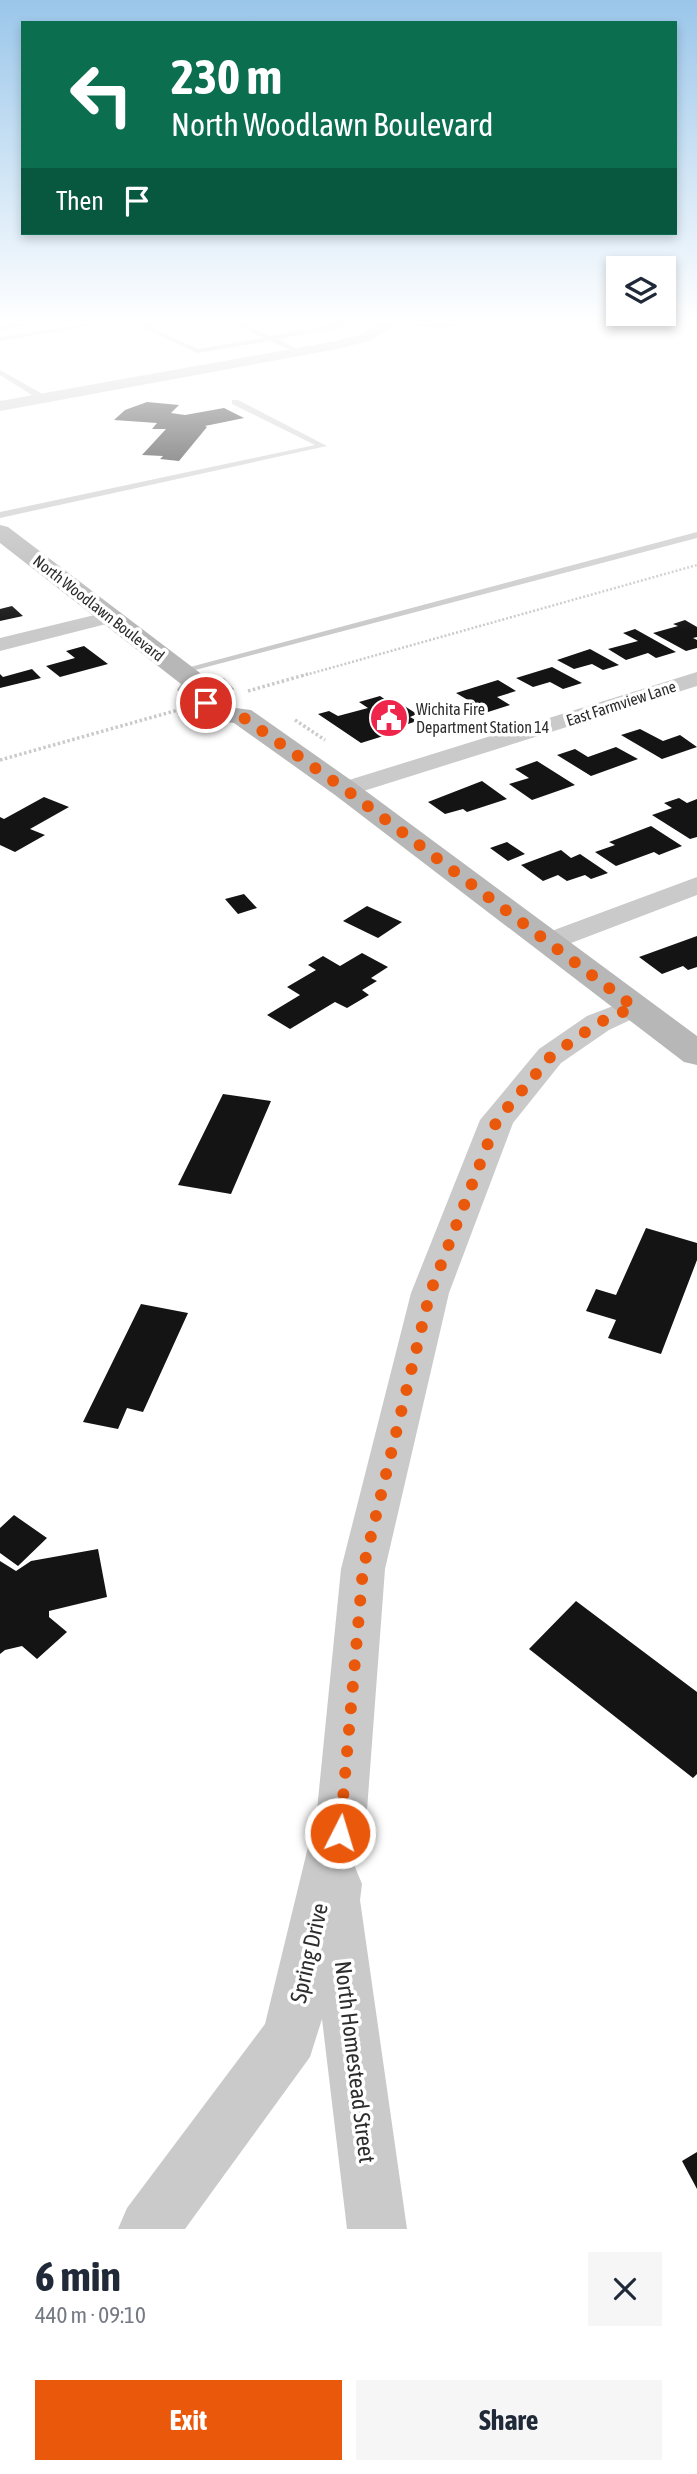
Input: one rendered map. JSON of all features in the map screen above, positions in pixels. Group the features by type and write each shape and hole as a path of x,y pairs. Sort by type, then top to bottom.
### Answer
{"main road":[{"name":"North Woodlawn Boulevard","path":"0,532 189,677 190,691 221,714 246,703 345,789 697,1054"}],"street":[{"path":"0,645 111,617"},
{"name":"East Farmview Lane","path":"345,789 697,679"},
{"path":"548,942 697,885"},
{"name":"Spring Drive","path":"148,2229 290,2037 342,1810 363,1569 430,1293 497,1120 551,1056 598,1023 634,1007"},
{"name":"North Homestead Street","path":"342,1810 334,1900 377,2229"}],"lane":[{"path":"0,515 323,446 277,423"},
{"path":"189,677 697,534"}],"path":[{"path":"246,703 697,565"},
{"path":"0,760 185,708"}],"building":[{"path":"157,423 220,423 205,426 207,427 179,461 160,459 163,456 142,455 166,429 152,429"},
{"path":"12,606 23,616 0,621 0,609"},
{"path":"685,620 697,627 697,637 693,638 697,640 697,648 686,651 653,633 678,626 673,624"},
{"path":"635,629 676,652 656,658 648,653 626,660 608,649 638,641 623,633"},
{"path":"84,646 108,664 60,677 46,666 75,658 66,651"},
{"path":"590,649 619,665 603,670 592,664 574,669 557,660"},
{"path":"552,667 582,683 563,689 550,682 533,687 516,678"},
{"path":"32,669 41,678 0,688 0,674 3,677"},
{"path":"498,680 516,691 497,697 510,705 488,712 456,693"},
{"path":"380,696 392,704 398,702 417,714 410,717 417,721 402,726 406,729 361,743 318,714 329,711 338,716 368,708 359,702"},
{"path":"640,729 663,741 680,735 697,747 662,759 621,735"},
{"path":"616,747 638,759 591,776 557,755 575,749 588,757"},
{"path":"537,761 575,785 532,800 509,784 529,778 515,769"},
{"path":"482,781 507,799 467,812 463,809 445,814 428,802"},
{"path":"44,797 69,807 30,829 45,835 15,852 0,845 0,817 4,819"},
{"path":"679,798 687,803 697,799 697,837 690,839 652,815 672,808 664,803"},
{"path":"651,826 682,846 659,855 654,852 616,866 595,852 615,845 609,842"},
{"path":"507,842 525,854 508,861 490,848"},
{"path":"561,850 571,858 580,854 608,873 591,879 585,875 567,881 558,875 543,881 521,865"},
{"path":"244,894 257,908 238,914 225,899"},
{"path":"367,906 402,922 378,938 343,921"},
{"path":"697,936 697,967 688,970 683,966 662,974 639,957"},
{"path":"362,953 388,967 371,978 377,981 362,990 369,995 347,1008 335,1002 290,1029 267,1015 300,995 287,987 316,970 308,965 323,956 340,966"},
{"path":"223,1094 271,1101 231,1194 178,1185"},
{"path":"646,1228 697,1243 697,1260 661,1354 608,1338 616,1320 586,1311 596,1289 616,1295"},
{"path":"141,1304 188,1313 143,1412 127,1408 118,1429 83,1422"},
{"path":"14,1515 47,1538 18,1566 0,1553 0,1528"},
{"path":"98,1549 107,1597 49,1611 49,1617 67,1632 37,1659 22,1646 0,1654 0,1561 16,1571 31,1561"},
{"path":"576,1601 697,1692 697,1774 693,1778 529,1649"},
{"path":"697,2152 697,2189 682,2161"}],"place":[{"name":"Wichita Fire Department Station 14","path":"389,718"}],"route":[{"path":"206,703 221,714 241,716 345,789 634,1007 598,1023 551,1056 497,1120 430,1293 363,1569 340,1833"}]}
